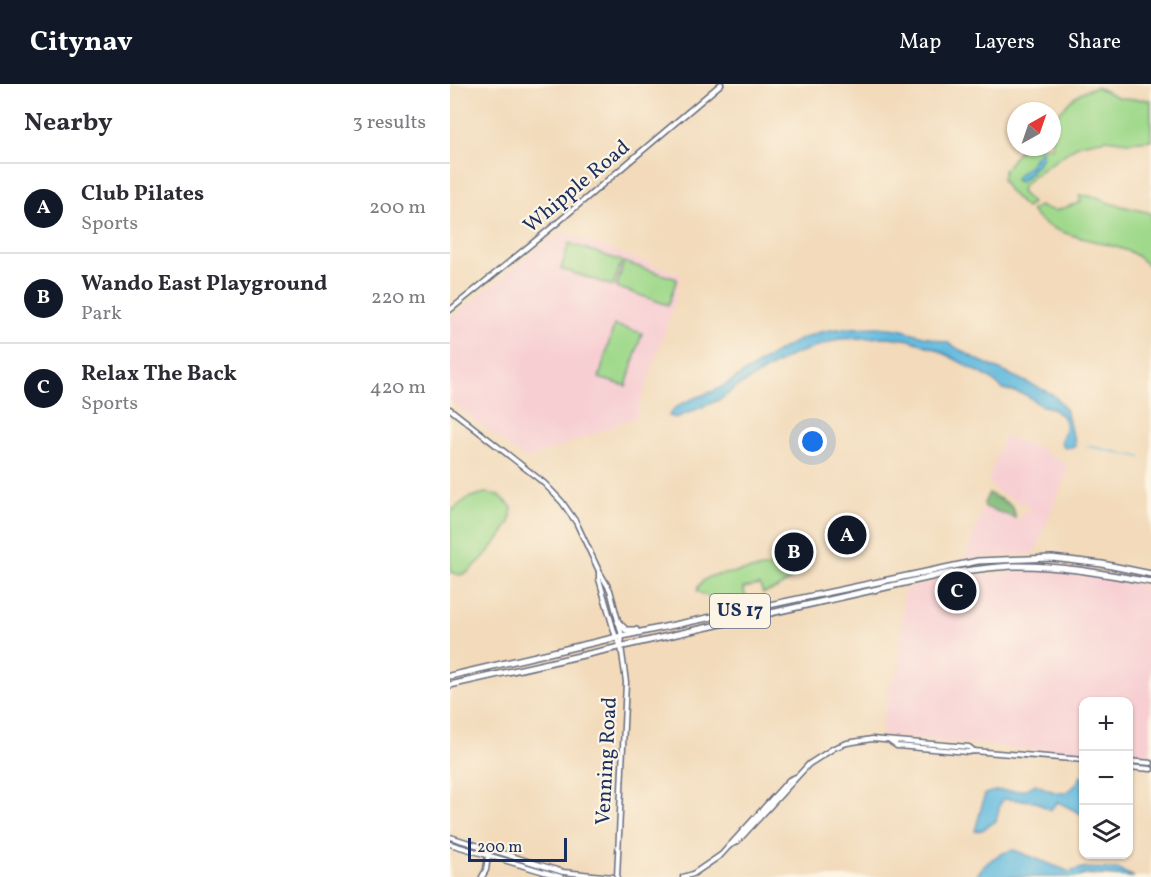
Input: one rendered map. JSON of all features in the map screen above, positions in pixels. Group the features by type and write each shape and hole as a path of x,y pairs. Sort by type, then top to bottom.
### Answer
{"highway":[{"name":"US 17","path":"450,676 622,636 978,561 1052,558 1102,564 1151,574"},
{"name":"US 17","path":"450,685 949,573 1013,566 1049,567 1151,582"},
{"path":"618,622 628,631 644,629 648,631"}],"main road":[{"name":"Whipple Road","path":"450,310 721,84"},
{"path":"450,409 553,491 576,522 610,590 622,636"},
{"path":"599,571 599,579 615,638 621,646"},
{"name":"Venning Road","path":"617,877 626,688 622,636"},
{"path":"683,877 693,874 714,861 729,846 738,842 793,784 796,776 823,754 847,743 872,739 896,740 969,747 974,751 1079,759"},
{"path":"1133,761 1151,763"},
{"path":"1133,767 1151,769"},
{"path":"450,837 563,872 612,877"},
{"path":"450,844 561,877"},
{"path":"482,877 486,870 489,849"}],"shaded area":[{"path":"563,232 681,275 671,314 635,418 526,460 450,401 450,319 540,247"},
{"path":"1004,436 1044,450 1048,456 1059,459 1069,468 1034,554 964,559 984,506 986,509 1021,520 1023,511 1028,512 1030,508 1023,502 1020,503 997,491 988,481"},
{"path":"1033,570 1110,578 1151,588 1151,760 1133,759 1133,697 1079,697 1079,755 881,735 888,692 899,666 904,590 939,580"}],"green space":[{"path":"1096,87 1120,98 1151,100 1151,140 1128,142 1106,139 1080,144 1033,176 1022,187 1021,192 1032,203 1026,208 1009,191 1002,180 1004,170 1015,156 1061,156 1061,111 1077,95"},
{"path":"1080,195 1097,197 1109,203 1151,213 1151,268 1131,252 1048,226 1031,210 1039,206 1055,211 1081,202"},
{"path":"569,243 622,261 613,286 561,269"},
{"path":"624,262 677,279 668,305 616,287"},
{"path":"614,325 642,333 626,386 599,378"},
{"path":"485,493 498,495 512,507 510,522 500,538 468,572 460,575 450,572 450,512 468,498"},
{"path":"989,493 1010,505 1015,518 985,507 984,503"},
{"path":"785,541 801,545 803,560 788,558"},
{"path":"776,566 790,569 790,580 776,589 763,593 760,585 743,588 748,603 721,601 697,591 700,583 711,576"}],"water":[{"path":"1036,156 1042,156 1034,168 1031,168 1031,172 1020,182 1015,180 1017,176"},
{"path":"878,327 899,329 948,343 976,359 1052,394 1065,409 1075,446 1065,448 1062,445 1065,422 1062,416 1051,408 1040,405 1026,395 1003,389 988,377 936,349 910,340 888,337 839,339 792,355 721,399 676,418 669,416 676,407 729,383 803,338 832,330"},
{"path":"1079,779 1079,813 1058,802 1050,810 1034,801 1004,799 1000,804 996,821 982,830 975,831 985,794 1021,790 1035,784 1061,793 1076,784"},
{"path":"1014,850 1070,872 1082,868 1117,869 1134,877 1087,874 1079,877 976,877 992,859"}],"waterway":[{"path":"1087,446 1141,457"}],"place":[{"name":"Club Pilates","path":"847,535"},
{"name":"Wando East Playground","path":"794,552"},
{"name":"Relax The Back","path":"957,591"}]}
